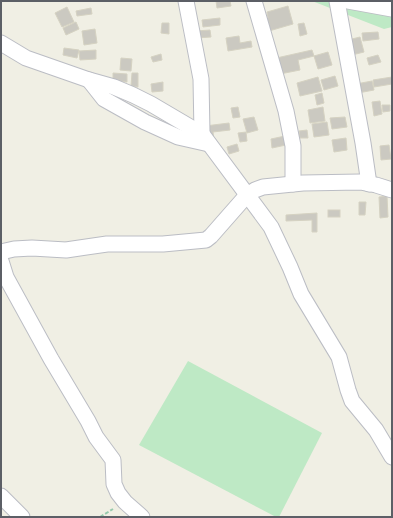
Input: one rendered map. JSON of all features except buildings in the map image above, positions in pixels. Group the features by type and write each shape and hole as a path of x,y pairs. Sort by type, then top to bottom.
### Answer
{"street":[{"path":"186,1 201,79 205,139"},
{"path":"254,1 286,111 294,146 293,184"},
{"path":"337,1 369,184"},
{"path":"348,1 392,9"},
{"path":"1,43 26,58 114,87 151,104 205,139 271,227 301,294 339,357 352,401 376,430 392,457"},
{"path":"1,252 32,248 66,250 106,244 163,244 206,240 247,195 263,187 293,184 360,182 392,190"},
{"path":"1,261 6,277 51,359 96,436 113,460 114,484 118,493 125,502 142,517"},
{"path":"1,496 22,517"}],"green space":[{"path":"312,1 392,1 392,27 384,29"},
{"path":"188,361 322,433 279,517 276,517 139,445"}]}
